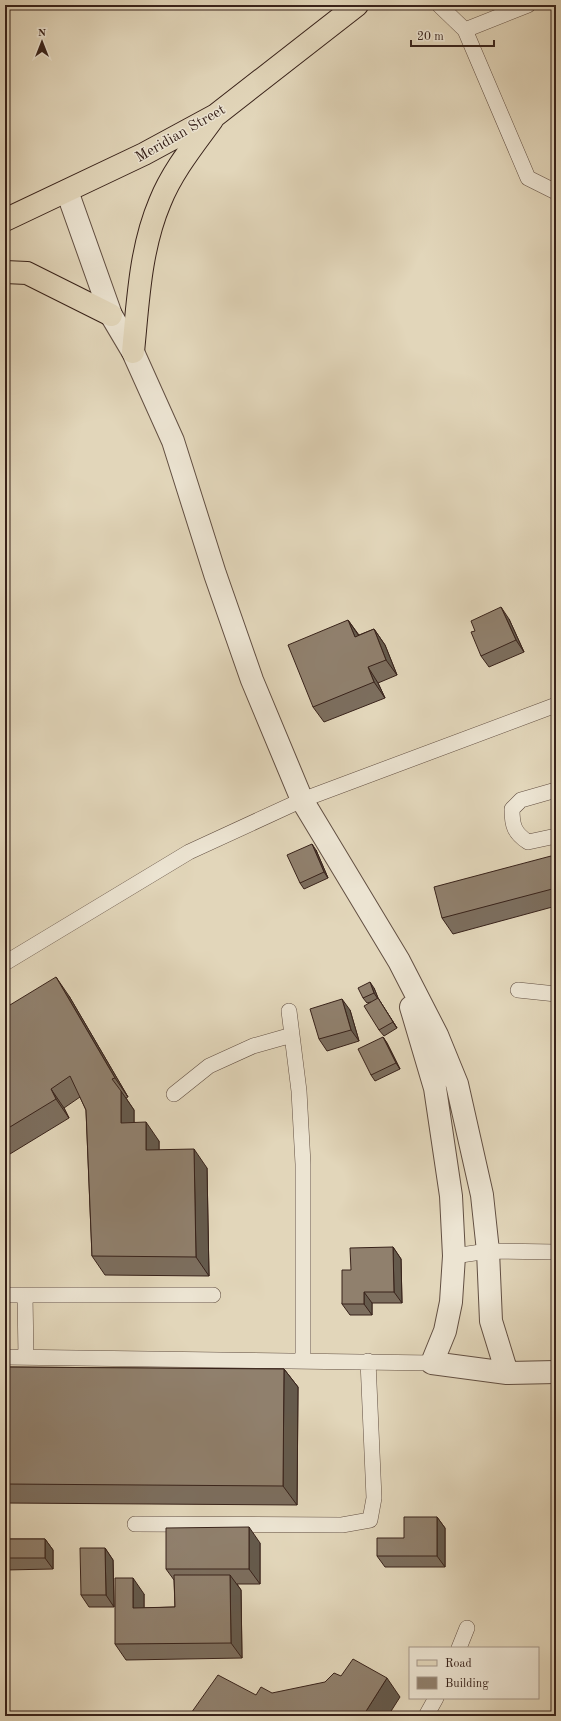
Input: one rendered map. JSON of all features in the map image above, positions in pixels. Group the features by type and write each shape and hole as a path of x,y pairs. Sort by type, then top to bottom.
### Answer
{"main road":[{"name":"Meridian Street","path":"5,220 144,154 216,115 357,5"},
{"path":"133,352 142,266 149,230 160,201 177,169 216,115"},
{"path":"5,272 27,274 111,315"}],"street":[{"path":"67,191 111,315 133,352 173,441 215,574 252,680 302,800 399,961 437,1036 457,1084 482,1195 488,1251 492,1321 507,1373"},
{"path":"399,961 435,1088 451,1196 454,1256 451,1302 445,1331 432,1363 507,1373 556,1372"}],"lane":[{"path":"439,5 465,30 528,178 556,192"},
{"path":"465,30 528,5"},
{"path":"5,963 189,852 302,800 556,705"},
{"path":"556,790 521,800 512,809 512,820 518,835 528,842 556,836"},
{"path":"518,990 556,994"},
{"path":"289,1011 299,1091 303,1164 304,1360"},
{"path":"174,1094 209,1066 253,1046 292,1034"},
{"path":"454,1256 488,1251 556,1252"},
{"path":"5,1295 213,1295"},
{"path":"25,1295 26,1357"},
{"path":"5,1358 304,1360 432,1363"},
{"path":"135,1524 342,1525 370,1520 374,1498 368,1361"},
{"path":"459,1647 467,1628"},
{"path":"426,1716 435,1699"}],"building":[{"path":"501,607 516,640 481,656 471,632 475,631 471,621"},
{"path":"348,620 355,637 374,629 386,660 368,667 374,682 313,707 288,645"},
{"path":"312,844 324,872 300,883 287,855"},
{"path":"551,856 556,875 556,888 442,918 434,887"},
{"path":"56,977 115,1078 112,1079 121,1091 121,1123 146,1122 146,1150 194,1149 196,1257 92,1256 86,1110 70,1076 51,1089 56,1099 5,1130 5,1008"},
{"path":"370,982 374,993 363,998 358,988"},
{"path":"378,998 393,1022 379,1030 364,1006"},
{"path":"342,999 351,1030 319,1039 310,1009"},
{"path":"383,1037 396,1063 371,1075 358,1049"},
{"path":"393,1247 394,1292 364,1292 364,1304 342,1304 342,1270 351,1270 350,1248"},
{"path":"5,1367 284,1369 283,1486 5,1484"},
{"path":"404,1517 437,1517 437,1556 377,1556 377,1538 404,1538"},
{"path":"249,1527 249,1569 166,1569 166,1528"},
{"path":"5,1539 45,1539 45,1558 5,1558"},
{"path":"80,1548 105,1548 106,1595 81,1595"},
{"path":"174,1575 230,1575 231,1643 115,1644 115,1578 133,1578 133,1608 175,1607"},
{"path":"353,1659 387,1678 363,1716 189,1716 218,1675 256,1695 261,1687 272,1693 325,1682 334,1673 341,1676"}]}
